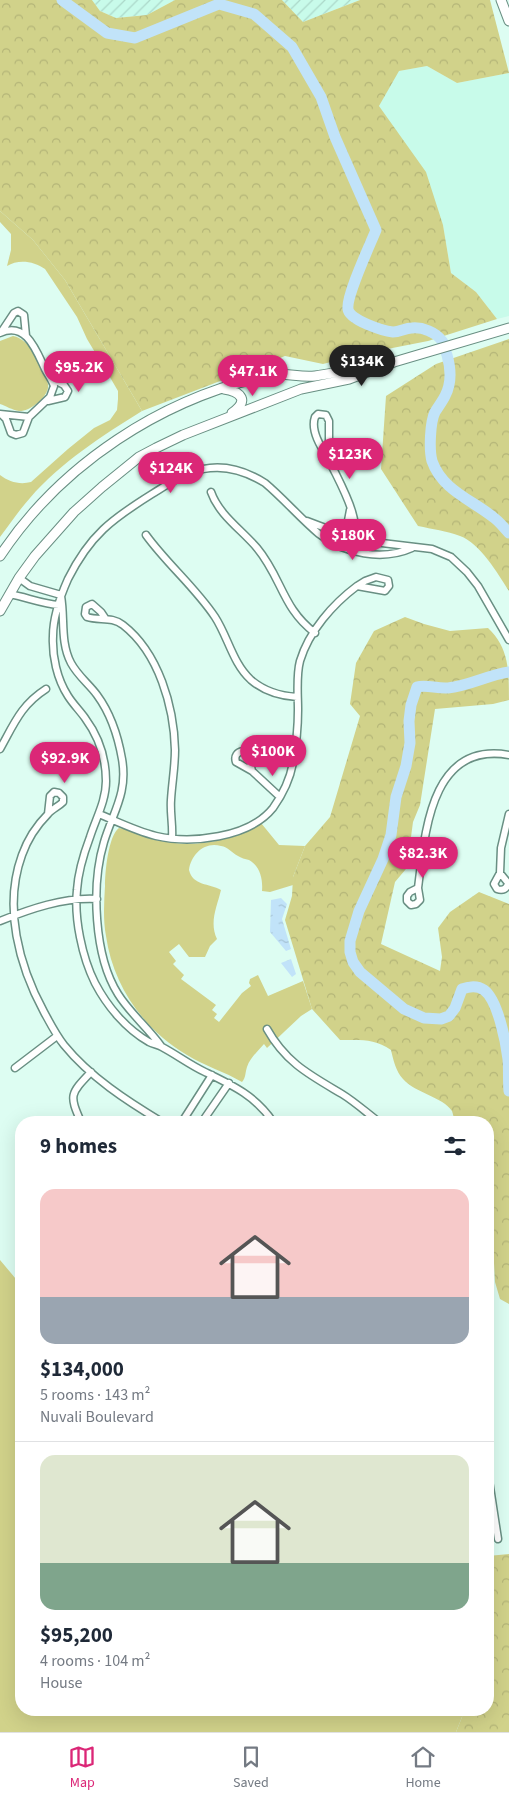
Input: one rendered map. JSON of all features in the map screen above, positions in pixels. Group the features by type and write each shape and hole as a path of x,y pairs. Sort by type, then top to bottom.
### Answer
{"main road":[{"path":"501,0 509,21"},
{"path":"0,611 19,578 55,532 102,487 140,457 183,435 301,389 348,379 380,367 509,328"},
{"path":"0,556 25,522 73,474 120,438 178,406 222,389 272,374 312,376 353,368 380,367"},
{"path":"222,389 234,391 242,397 241,404 237,410 226,418"}],"street":[{"path":"1,332 14,313 20,312 24,315 26,337"},
{"path":"1,332 18,330 32,342 53,383 54,390 50,398 29,417 24,433 16,435 11,433 6,419 1,415"},
{"path":"44,403 65,397 68,391 64,385 48,376"},
{"path":"329,460 329,421 326,415 318,414 314,417 313,426 356,525 357,540 354,550"},
{"path":"1,415 29,417"},
{"path":"268,1116 254,1100 229,1083 189,1064 162,1047 150,1042 127,1025 110,1006 95,982 81,942 76,900 89,838 99,814 106,784 105,760 93,728 68,697 55,663 53,633 61,595 78,559 90,542 104,528 122,513 165,485 196,471 212,468 231,469 253,476 266,483 319,534 342,547 385,555 395,554 412,548"},
{"path":"211,492 216,504 224,514 250,539 266,560 293,611 305,625 315,632"},
{"path":"342,547 346,536 350,509"},
{"path":"306,520 357,540 432,550 451,557 478,586 509,640"},
{"path":"146,535 205,603 246,674 258,685 272,693 297,697"},
{"path":"19,578 30,586 61,595"},
{"path":"99,814 143,832 188,840 212,837 245,828 264,816 273,808 287,786 293,762 297,726 300,662 308,642 335,606 357,586"},
{"path":"9,594 60,606"},
{"path":"60,606 64,642 71,662 103,704 115,730 124,781 113,820 101,852 97,877 100,949 112,985 126,1006 162,1047"},
{"path":"105,618 122,624 143,646 158,673 167,698 175,745 171,801 172,838"},
{"path":"0,749 27,703 46,689"},
{"path":"418,888 428,821 442,782 449,773 465,761 486,754 509,755"},
{"path":"252,771 280,797"},
{"path":"48,814 34,832 22,855 13,899 18,946 28,980 57,1036 64,1045 91,1072 127,1100 152,1116"},
{"path":"500,872 501,848 509,814"},
{"path":"0,921 49,905 76,900 97,900"},
{"path":"267,1029 274,1042 293,1063 316,1080 344,1095 371,1116"},
{"path":"15,1068 57,1036"},
{"path":"79,1116 73,1097 77,1087 91,1072"},
{"path":"186,1116 212,1075"},
{"path":"206,1116 229,1083"},
{"path":"494,1514 498,1540"}],"shaded area":[{"path":"92,0 175,0 147,15 116,18 100,11"},
{"path":"282,0 360,0 303,22"},
{"path":"427,66 457,83 509,73 509,316 497,319 476,292 451,273 443,225 379,106 398,71"}],"green space":[{"path":"0,0 92,0 100,11 116,18 147,15 175,0 282,0 303,22 360,0 490,0 509,73 457,83 427,66 399,71 379,106 426,172 443,225 451,273 476,292 497,319 428,341 323,364 285,356 142,411 65,280 33,240 0,211"},
{"path":"0,211 33,240 65,280 142,411 97,440 55,473 26,503 0,537 0,475 15,482 31,482 94,428 110,420 117,410 118,391 87,339 77,317 45,269 36,264 26,262 16,262 7,266 11,250 11,234 0,222"},
{"path":"13,336 19,338 30,347 48,384 48,390 43,398 23,411 14,410 0,404 0,341"},
{"path":"509,339 509,591 500,576 475,545 460,536 418,526 381,469 386,396 436,364"},
{"path":"405,617 450,631 488,628 500,643 508,669 509,700 493,704 435,709 420,805 413,822 411,863 395,882 381,944 440,971 442,957 438,928 450,912 479,892 509,904 509,1304 500,1299 495,1282 494,1116 453,1116 448,1106 414,1088 403,1079 397,1069 391,1050 379,1043 367,1040 340,1040 312,1009 285,920 292,896 293,877 305,846 330,817 360,716 350,704 356,663 374,631"},
{"path":"261,823 279,845 305,846 293,877 293,885 270,892 262,891 260,873 253,863 223,847 210,845 204,847 196,854 189,870 198,882 221,890 214,921 217,939 210,946 205,957 189,957 179,944 169,952 176,961 173,964 184,975 181,979 216,1005 212,1010 217,1014 214,1018 219,1022 242,993 251,986 249,983 250,979 258,975 268,996 303,981 312,1009 301,1016 267,1048 264,1044 250,1061 242,1082 194,1059 171,1045 144,1020 133,1005 123,989 116,972 105,930 106,873 112,839 119,828 156,840 183,844 224,839 250,830"},
{"path":"0,1260 15,1278 15,1716 462,1716 456,1732 0,1732"},
{"path":"509,1554 509,1732 456,1732 462,1716 494,1716 494,1555"}],"water":[{"path":"281,898 287,904 282,919 291,949 286,951 270,932 271,900"},
{"path":"291,959 296,974 292,977 281,963"}],"waterway":[{"path":"62,0 107,33 135,38 219,4 254,14 292,47 321,97 335,137 376,230 359,270 348,302 348,309 354,317 375,327 393,332 412,328 424,329 436,335 443,342 449,365 450,381 432,422 430,443 432,461 443,480 450,487 485,511 509,533"},
{"path":"509,672 456,687 417,687 411,705 409,721 410,743 406,766 396,797 391,835 383,859 359,911 350,941 350,952 353,962 360,972 404,1009 424,1018 441,1019 449,1016 455,1008 462,989 473,986 484,990 489,995 497,1012 503,1033 508,1059 509,1091"}]}
